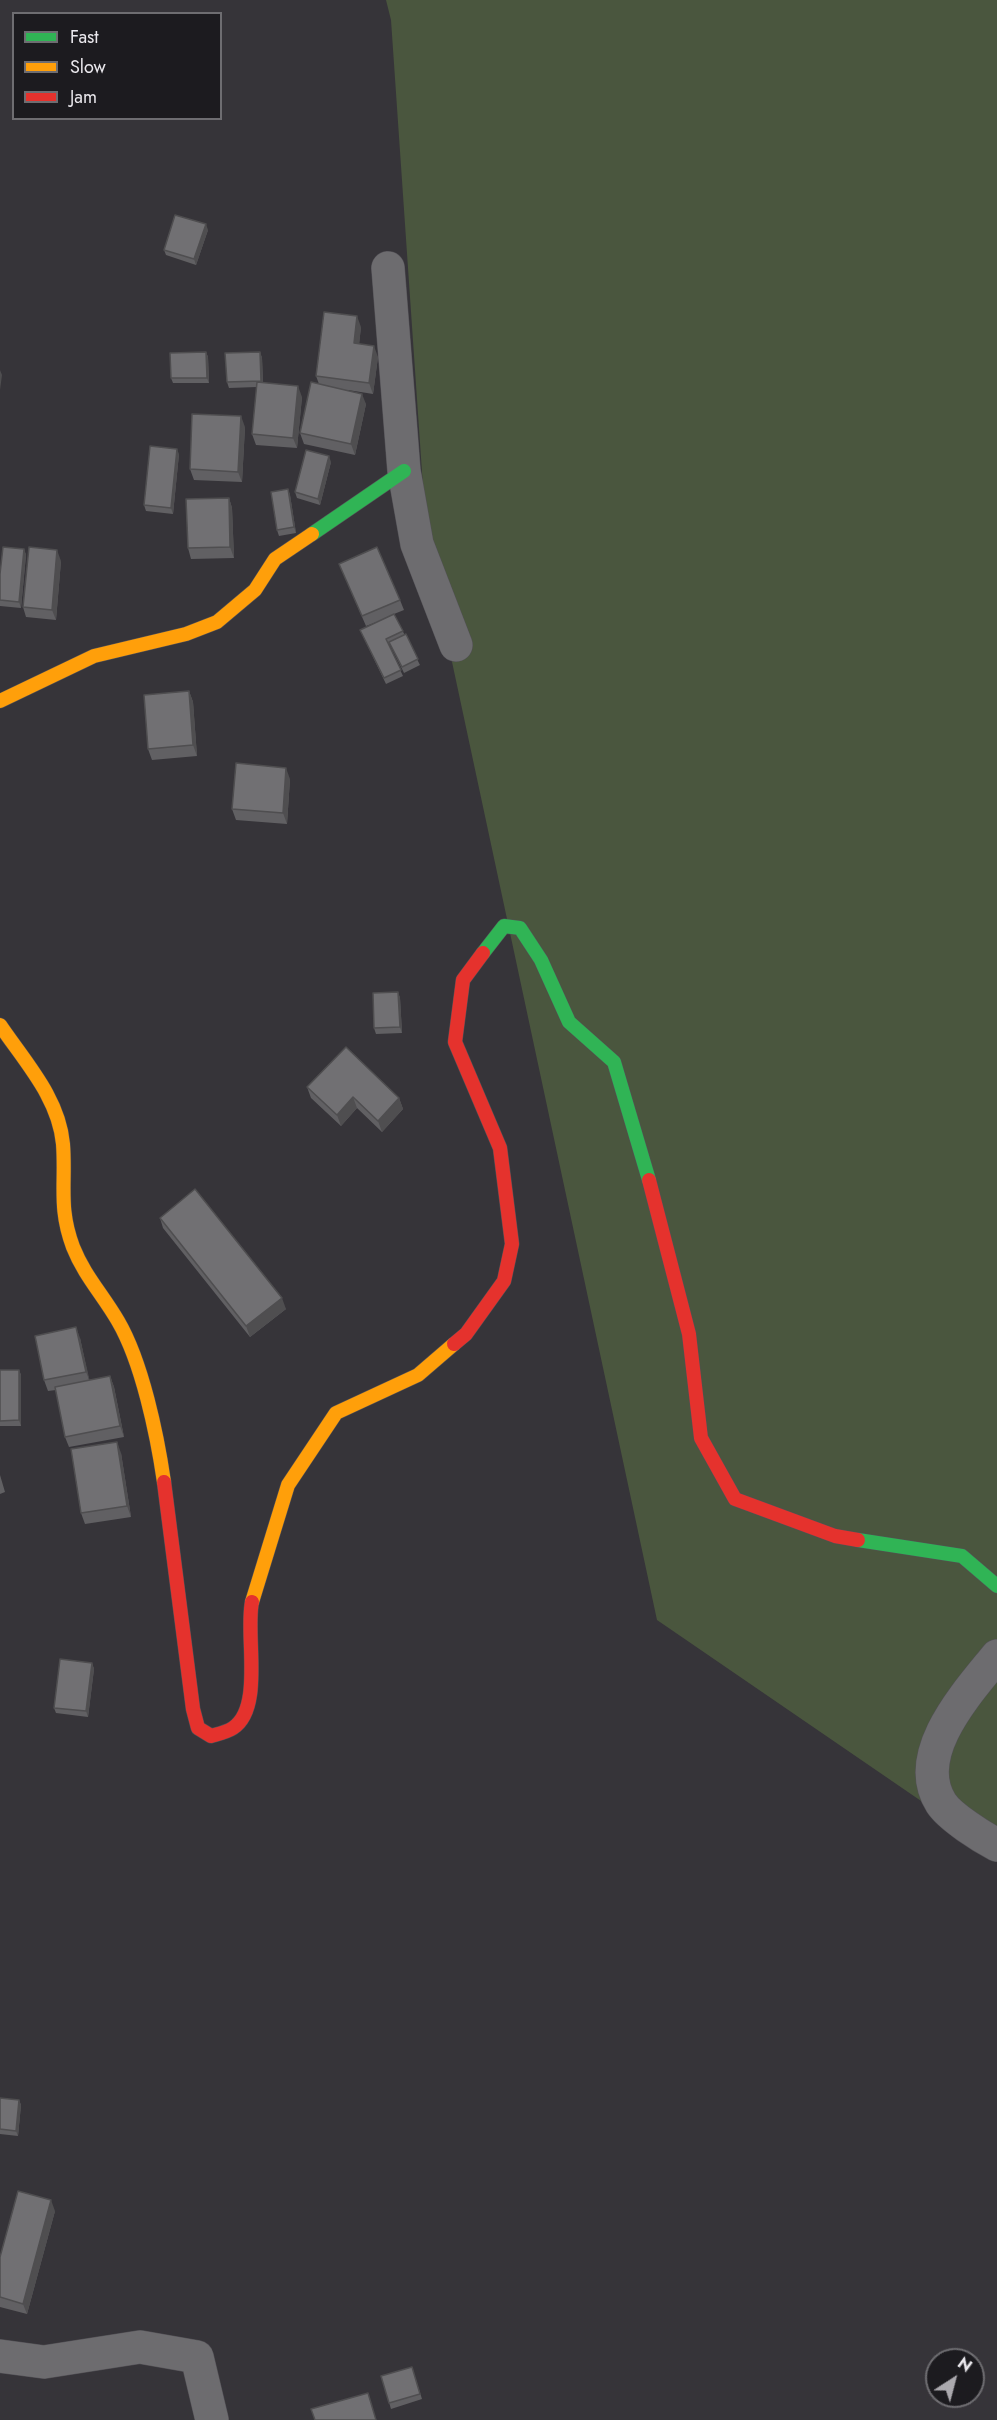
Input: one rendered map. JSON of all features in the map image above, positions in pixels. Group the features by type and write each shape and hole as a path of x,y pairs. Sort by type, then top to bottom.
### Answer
{"street":[{"path":"388,268 404,471 417,544 456,645"},
{"path":"0,701 94,656 186,634 217,622 255,590 275,559 404,471"},
{"path":"0,1025 54,1104 63,1143 62,1209 73,1247 90,1283 118,1321 141,1375 163,1477 193,1709 198,1728 211,1736 234,1728 247,1710 251,1675 251,1606 288,1485 336,1413 418,1375 466,1334 504,1281 512,1244 500,1148 455,1042 463,980 504,926 520,928 541,960 569,1022 614,1062 657,1205 689,1334 701,1438 735,1499 835,1536 962,1556 997,1587"},
{"path":"997,1656 950,1718 936,1750 931,1777 942,1805 997,1845"},
{"path":"0,2356 44,2362 140,2347 197,2356 212,2420"}],"green space":[{"path":"386,0 997,0 997,1853 657,1620 427,545 391,20"}],"building":[{"path":"175,215 206,224 194,259 164,250"},
{"path":"324,312 357,316 354,343 374,346 369,383 316,376"},
{"path":"206,352 207,378 171,378 170,353"},
{"path":"260,352 261,381 227,382 225,353"},
{"path":"257,382 298,386 293,438 252,434"},
{"path":"311,382 362,394 351,444 300,433"},
{"path":"192,414 241,416 238,472 190,469"},
{"path":"150,446 177,449 171,508 144,505"},
{"path":"306,450 329,456 318,499 295,492"},
{"path":"288,489 294,527 277,530 271,492"},
{"path":"229,498 230,547 188,548 186,499"},
{"path":"3,547 24,549 19,602 0,600"},
{"path":"29,547 57,550 52,610 23,607"},
{"path":"377,547 400,600 362,616 339,564"},
{"path":"394,614 403,631 386,639 401,670 384,678 360,630"},
{"path":"406,634 418,659 402,667 389,642"},
{"path":"189,691 193,745 148,749 144,695"},
{"path":"236,763 286,768 283,813 232,809"},
{"path":"398,992 400,1027 374,1028 373,993"},
{"path":"346,1047 399,1098 378,1121 353,1097 337,1115 307,1087"},
{"path":"195,1189 282,1298 246,1326 160,1218"},
{"path":"76,1327 86,1372 44,1380 35,1336"},
{"path":"0,1370 19,1370 19,1420 0,1421"},
{"path":"110,1376 120,1426 65,1437 55,1387"},
{"path":"117,1442 127,1506 81,1513 71,1449"},
{"path":"60,1659 92,1663 86,1711 54,1708"},
{"path":"0,2098 19,2100 16,2131 0,2129"},
{"path":"18,2191 51,2200 23,2304 0,2297 0,2257"},
{"path":"412,2367 420,2394 389,2403 381,2376"},
{"path":"368,2393 376,2420 315,2420 311,2409"}],"traffic: fast":[{"path":"312,534 404,471"},
{"path":"483,953 504,926 520,928 541,960 569,1022 614,1062 649,1180"},
{"path":"858,1540 962,1556 997,1586"}],"traffic: slow":[{"path":"0,701 94,656 186,634 217,622 255,590 275,559 312,534"},
{"path":"0,1025 39,1081 55,1111 63,1144 64,1207 68,1233 83,1267 127,1338 153,1421 164,1482"},
{"path":"252,1602 288,1485 336,1413 418,1375 454,1344"}],"traffic: jam":[{"path":"454,1344 466,1334 504,1281 512,1244 500,1148 455,1042 463,980 483,953"},
{"path":"649,1180 689,1334 701,1438 735,1499 835,1536 858,1540"},
{"path":"164,1482 193,1709 198,1728 211,1736 233,1728 242,1718 248,1704 252,1670 250,1616 252,1602"}]}
